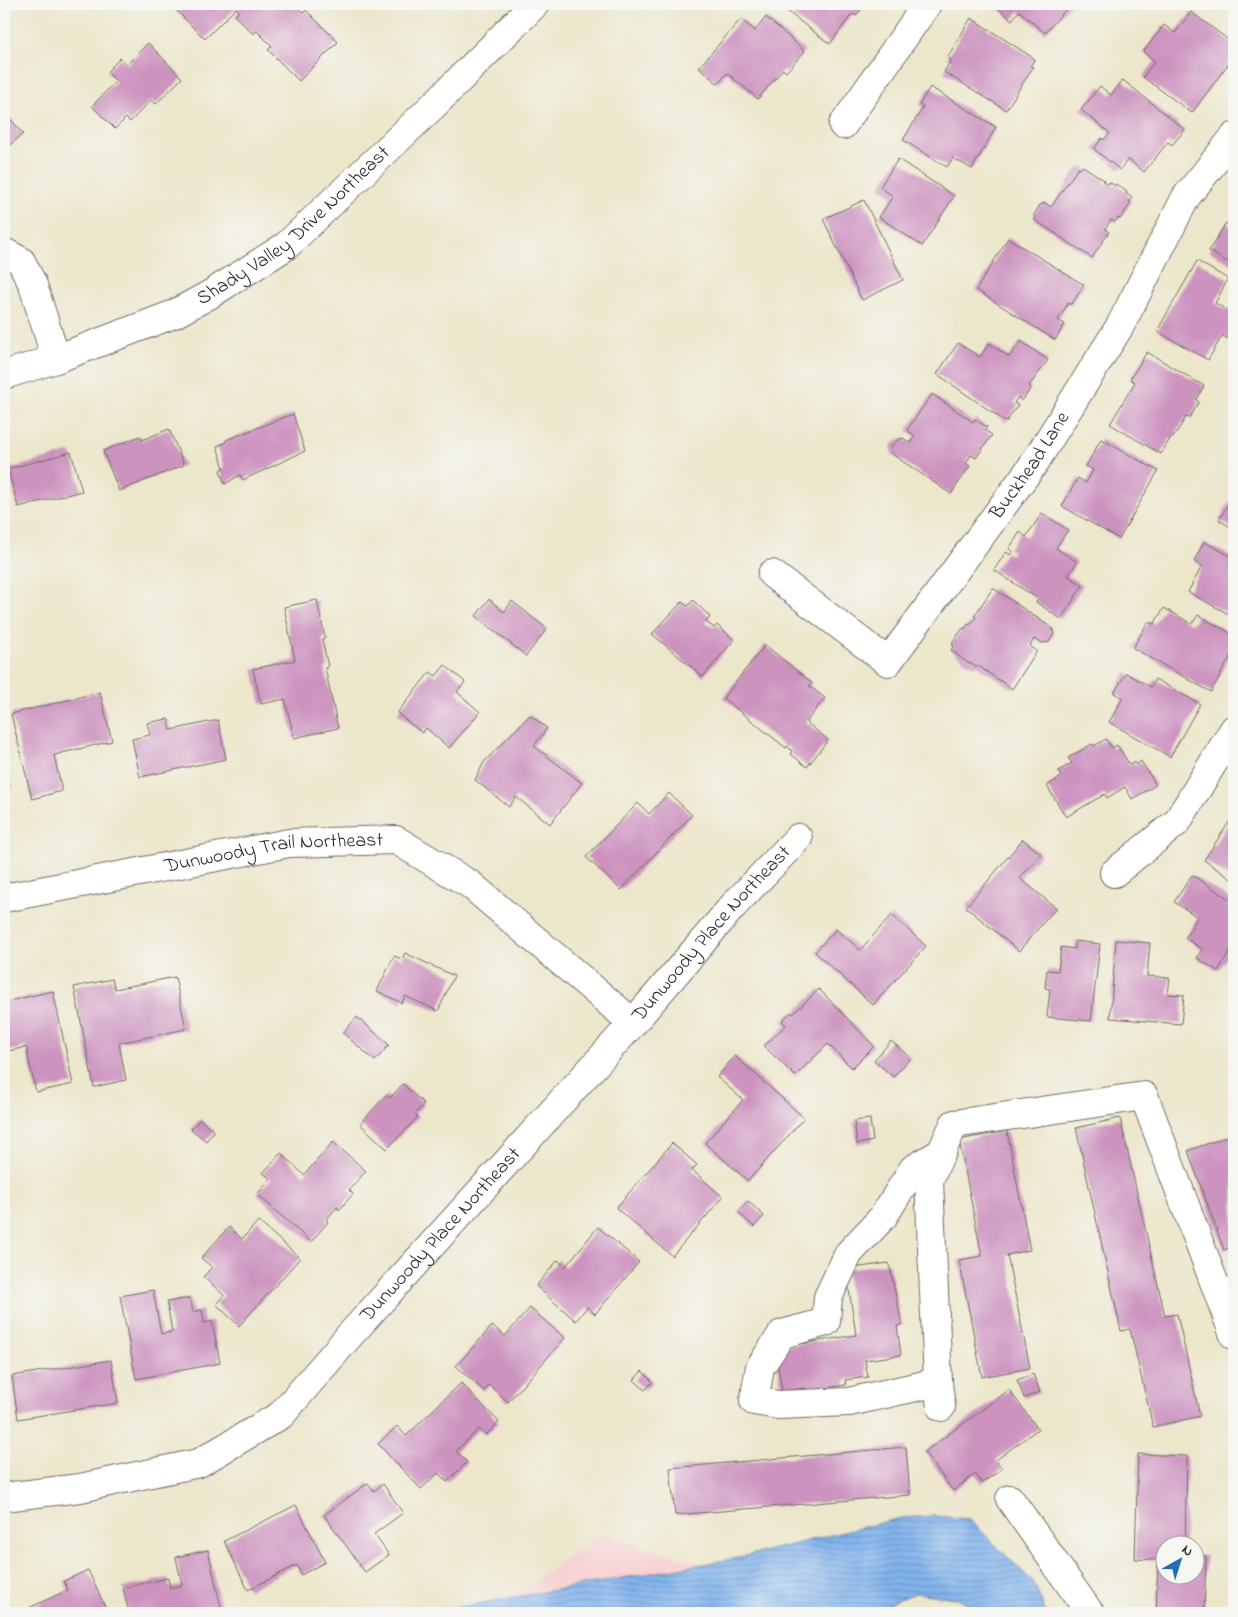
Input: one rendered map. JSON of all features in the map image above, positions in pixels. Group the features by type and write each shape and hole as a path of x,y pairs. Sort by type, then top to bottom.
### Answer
{"street":[{"name":"Shady Valley Drive Northeast","path":"4,375 56,358 174,314 209,295 286,246 435,104 535,4"},
{"path":"844,125 927,4"},
{"name":"Buckhead Lane","path":"772,574 888,662 1033,465 1120,326 1186,197 1234,137"},
{"path":"4,252 21,261 33,285 56,358"},
{"path":"1114,873 1177,822 1234,729"},
{"name":"Dunwoody Place Northeast","path":"4,1497 80,1488 199,1463 281,1415 356,1328 633,1023 733,906 798,838"},
{"name":"Dunwoody Trail Northeast","path":"4,898 289,843 396,840 471,885 633,1023"},
{"path":"942,1152 913,1169 883,1218 848,1253 828,1297 826,1322 782,1334 760,1367 754,1401 778,1406 940,1394 929,1180 942,1152 954,1124 1144,1096 1234,1335"},
{"path":"1010,1499 1090,1613"}],"shaded area":[{"path":"601,1534 869,1613 489,1613"}],"water":[{"path":"934,1516 969,1519 1034,1583 1046,1613 977,1613 973,1608 956,1598 916,1593 897,1600 874,1613 425,1613 737,1558 901,1518"}],"building":[{"path":"178,4 294,4 303,13 306,10 338,42 299,81 268,50 272,46 257,31 253,34 235,16 239,11 236,8 205,39 174,8"},
{"path":"795,4 865,4 856,16 852,14 830,44 788,12"},
{"path":"993,4 1071,4 1045,33 1019,11 1012,20"},
{"path":"1191,12 1234,44 1234,56 1192,113 1143,77 1155,61 1143,52 1164,25 1175,33"},
{"path":"766,17 805,51 786,72 783,69 758,99 727,73 718,84 699,67 741,19 755,31"},
{"path":"971,18 1035,59 1030,66 1033,67 1006,110 944,72 951,60 947,58"},
{"path":"148,43 182,78 156,104 151,100 130,122 126,118 115,129 92,106 116,81 107,72 120,58 127,64"},
{"path":"1123,80 1185,130 1172,145 1168,142 1144,172 1128,159 1120,170 1094,149 1102,138 1104,140 1110,133 1081,110 1100,86 1111,95"},
{"path":"930,87 996,127 972,169 953,158 947,167 903,140 923,107 919,105"},
{"path":"4,111 23,134 4,150"},
{"path":"898,159 954,196 922,246 879,217 893,196 880,187"},
{"path":"1083,166 1104,180 1108,185 1109,182 1115,186 1116,184 1132,197 1129,202 1131,203 1120,219 1118,218 1115,222 1111,220 1105,229 1109,232 1092,258 1035,220 1034,215 1040,205 1045,203 1051,207 1078,168 1080,169"},
{"path":"864,200 903,280 862,300 823,219"},
{"path":"1226,223 1233,227 1234,224 1234,266 1209,251"},
{"path":"1008,238 1084,285 1071,305 1068,303 1058,320 1065,324 1055,340 976,290"},
{"path":"1197,261 1228,279 1215,303 1234,314 1234,329 1229,339 1222,336 1208,360 1157,331"},
{"path":"1021,341 1048,360 1029,386 1031,388 1022,401 1018,397 1014,403 1018,405 1006,422 937,374 958,343 980,357 989,343 1009,357"},
{"path":"1147,352 1204,386 1196,400 1199,402 1189,418 1186,417 1161,454 1110,424 1135,382 1130,379"},
{"path":"932,394 973,422 975,419 987,427 985,430 992,435 976,458 971,455 966,463 970,466 951,494 892,454 891,447 897,440 903,438 910,443 915,436 907,430"},
{"path":"293,414 305,451 243,480 240,475 225,484 220,470 224,468 217,446 225,443 226,440"},
{"path":"169,429 184,465 119,491 103,451 140,436 142,440"},
{"path":"1101,439 1158,471 1119,539 1062,506 1078,478 1086,483 1093,470 1086,466"},
{"path":"71,452 82,491 18,507 8,469"},
{"path":"1234,494 1234,529 1219,520"},
{"path":"1042,513 1068,530 1056,548 1077,562 1068,576 1083,585 1061,619 1036,602 1038,599 994,570 1006,552 1010,555 1013,551 1009,549 1020,532 1026,537"},
{"path":"1204,542 1231,556 1234,551 1234,617 1188,592 1202,566 1194,561"},
{"path":"993,588 1052,628 1054,634 1049,642 1042,643 1034,639 1030,646 1037,651 1012,689 977,665 976,667 969,664 951,650 954,645 952,643 963,628 965,629 968,624 970,625 976,617 974,616"},
{"path":"489,599 504,612 512,601 547,629 526,656 476,616"},
{"path":"317,600 325,638 322,639 328,667 325,668 338,728 294,738 285,699 261,704 253,669 295,660 284,607"},
{"path":"693,600 710,617 706,622 714,628 717,625 734,640 703,677 652,634 682,602 688,606"},
{"path":"1164,608 1192,624 1198,615 1234,635 1234,650 1211,692 1133,648 1148,622 1154,624"},
{"path":"765,645 812,683 809,686 825,698 806,722 828,740 807,767 790,753 792,751 787,746 786,748 723,698"},
{"path":"445,665 465,682 457,692 480,712 449,748 426,728 422,733 397,713 430,672 436,676"},
{"path":"1126,673 1151,687 1155,679 1200,704 1170,757 1109,722 1123,698 1114,693"},
{"path":"100,692 112,741 54,755 62,791 32,799 11,714"},
{"path":"530,715 547,728 534,746 582,783 550,824 516,797 509,807 475,780 484,762"},
{"path":"168,719 171,730 218,720 226,759 140,777 132,739 150,735 147,723"},
{"path":"1106,739 1112,748 1117,745 1130,765 1134,762 1136,765 1141,761 1156,785 1132,799 1125,787 1107,798 1105,794 1066,817 1047,786 1061,777 1058,771 1072,763 1068,758 1092,744 1094,746"},
{"path":"4,763 10,788 4,790"},
{"path":"669,793 692,815 621,890 586,857 638,803 649,814"},
{"path":"1234,815 1234,881 1204,860"},
{"path":"1023,839 1041,854 1020,878 1056,908 1019,951 966,907"},
{"path":"1192,875 1234,902 1234,945 1218,971 1197,958 1202,949 1185,938 1198,917 1174,902"},
{"path":"892,915 926,946 873,1005 815,952 836,929 860,950"},
{"path":"1116,940 1150,943 1147,976 1170,978 1168,994 1184,995 1181,1024 1110,1018"},
{"path":"1075,941 1100,944 1091,1021 1047,1017 1050,989 1045,988 1047,970 1058,971 1061,947 1075,949"},
{"path":"405,953 454,976 438,1011 405,996 402,1003 377,991 394,956 402,959"},
{"path":"175,977 186,1029 119,1043 126,1080 94,1087 74,987 112,979 115,989"},
{"path":"819,989 874,1046 852,1068 828,1044 795,1076 764,1046 786,1025 782,1021 791,1012 793,1014"},
{"path":"53,991 73,1084 36,1092 26,1047 4,1052 4,1002"},
{"path":"357,1017 389,1045 375,1061 343,1033"},
{"path":"891,1041 911,1058 893,1077 874,1060"},
{"path":"735,1056 804,1118 748,1181 705,1143 743,1100 717,1077"},
{"path":"403,1084 424,1104 415,1114 418,1117 387,1149 360,1124 386,1095 390,1098"},
{"path":"1120,1118 1165,1316 1177,1314 1200,1416 1153,1427 1130,1329 1121,1331 1076,1128"},
{"path":"200,1119 214,1131 206,1141 191,1129"},
{"path":"870,1119 873,1141 857,1144 854,1121"},
{"path":"1007,1131 1030,1250 1007,1255 1030,1368 982,1377 959,1260 982,1256 959,1140"},
{"path":"1233,1134 1234,1246 1224,1250 1188,1151"},
{"path":"333,1142 366,1171 349,1190 353,1194 339,1210 337,1207 326,1220 328,1222 311,1242 257,1194 271,1179 263,1173 281,1153 304,1175"},
{"path":"672,1143 697,1165 692,1170 723,1197 672,1256 616,1208"},
{"path":"748,1201 764,1216 754,1227 738,1212"},
{"path":"258,1221 300,1258 239,1326 216,1304 224,1295 203,1277 212,1267 201,1258 229,1227 242,1239"},
{"path":"598,1227 639,1262 595,1314 587,1307 576,1321 536,1286 558,1260 565,1267"},
{"path":"889,1263 902,1325 897,1326 901,1355 865,1360 868,1377 845,1380 846,1385 806,1391 806,1388 782,1391 775,1348 856,1335 846,1269"},
{"path":"153,1290 161,1334 172,1332 167,1302 190,1298 193,1312 202,1310 204,1323 212,1321 220,1363 136,1379 120,1296"},
{"path":"530,1308 565,1338 508,1402 489,1385 484,1391 456,1366 492,1326 505,1336"},
{"path":"111,1360 118,1403 18,1419 12,1376"},
{"path":"642,1371 653,1382 645,1390 634,1380"},
{"path":"1033,1374 1040,1392 1024,1398 1017,1380"},
{"path":"461,1383 499,1422 486,1435 479,1429 456,1451 467,1462 447,1482 438,1473 421,1489 378,1444 397,1426 406,1436"},
{"path":"1009,1390 1038,1429 996,1460 1002,1469 982,1483 975,1474 953,1491 924,1452"},
{"path":"906,1447 910,1495 675,1515 670,1468"},
{"path":"1138,1454 1187,1456 1185,1534 1156,1534 1156,1560 1135,1559"},
{"path":"368,1483 374,1491 383,1484 403,1513 374,1534 389,1555 365,1572 324,1515"},
{"path":"296,1505 325,1562 301,1575 297,1565 248,1590 224,1541"},
{"path":"208,1550 222,1612 129,1613 123,1588 168,1578 170,1588 182,1585 176,1557"},
{"path":"88,1570 108,1613 18,1613 68,1590 64,1581"},
{"path":"1157,1584 1205,1584 1204,1613 1156,1613"}]}
